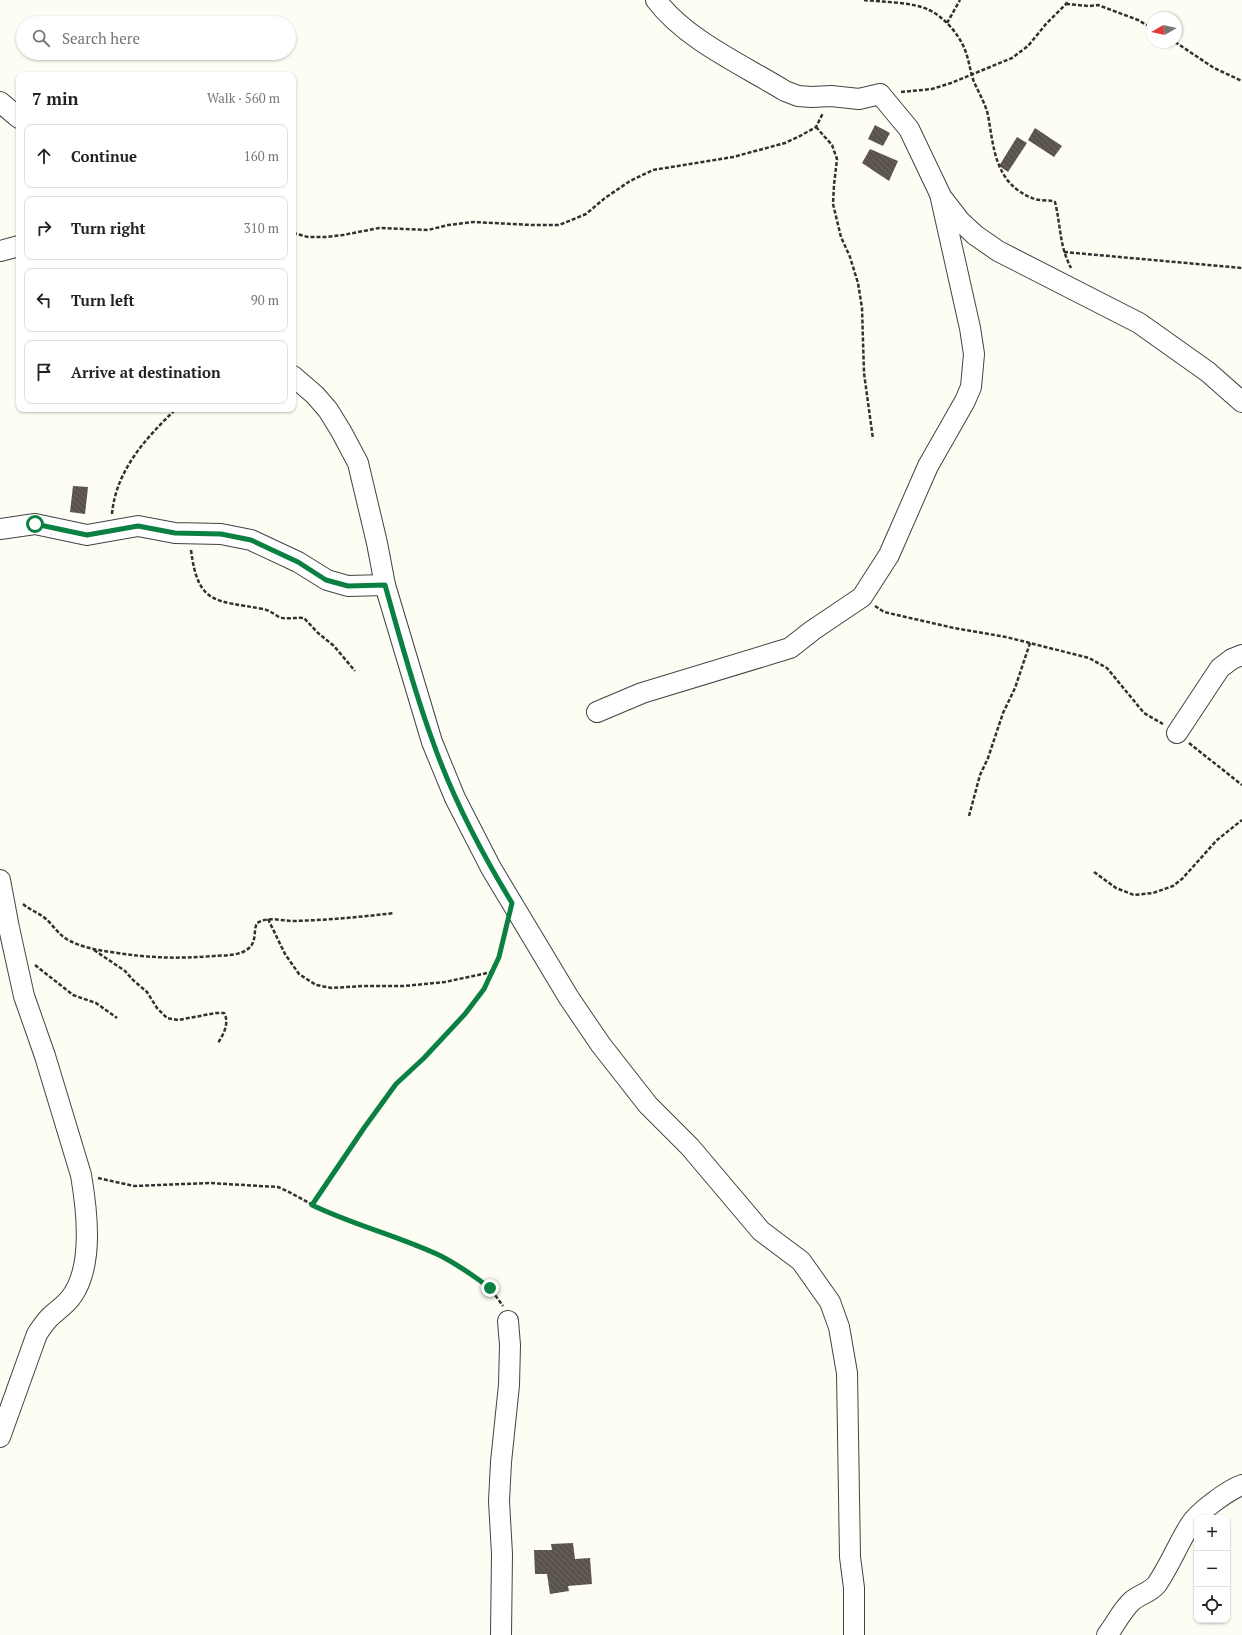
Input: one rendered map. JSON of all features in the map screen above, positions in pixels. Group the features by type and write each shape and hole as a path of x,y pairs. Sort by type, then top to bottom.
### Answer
{"street":[{"path":"656,0 675,22 718,51 785,92 812,98 831,96 859,99 880,94 909,129 940,194 960,221 975,235 998,251 1139,323 1208,372 1242,402"},
{"path":"0,102 16,115"},
{"path":"597,712 642,693 790,648 813,630 862,597 889,555 928,466 966,401 971,387 974,354 970,328 940,194"},
{"path":"0,251 16,247"},
{"path":"296,379 315,395 328,410 358,463 377,543 385,585 432,742 455,798 491,868 569,998 601,1045 648,1105 690,1148 761,1231 801,1261 830,1302 839,1327 847,1373 850,1557 854,1588 854,1635"},
{"path":"0,529 35,524 87,535 138,526 165,532 221,534 251,540 298,562 326,580 348,586 385,585"},
{"path":"1177,733 1220,668 1232,659 1242,655"},
{"path":"0,880 8,928 24,996 45,1056 81,1175 84,1194 87,1240 82,1277 78,1288 71,1298 50,1317 37,1334 0,1436"},
{"path":"501,1635 502,1562 500,1501 501,1462 509,1385 510,1346 508,1321"},
{"path":"1107,1635 1124,1610 1134,1600 1146,1594 1156,1584 1190,1524 1212,1503 1242,1484"}],"path":[{"path":"864,0 921,6 935,13 947,23 963,45 971,74 984,103 994,152 1006,180 1012,187 1033,199 1053,200 1055,202 1059,234 1072,272"},
{"path":"947,23 960,0"},
{"path":"880,94 932,88 951,83 1012,58 1028,46 1068,0"},
{"path":"1066,4 1089,6 1098,4 1146,25"},
{"path":"1182,47 1214,68 1242,81"},
{"path":"296,234 308,237 343,235 379,228 428,230 448,225 474,222 559,225 575,220 586,214 605,198 630,181 653,170 733,157 762,150 800,136 816,127 831,96"},
{"path":"816,127 832,144 838,159 833,204 841,237 850,257 858,283 862,308 864,373 873,439"},
{"path":"1064,252 1242,268"},
{"path":"112,531 112,512 116,490 127,466 142,445 173,412"},
{"path":"189,534 194,568 200,583 208,595 222,602 263,609 286,618 304,618 318,633 334,646 355,671"},
{"path":"862,597 884,612 1030,643 1097,661 1107,668 1144,713 1177,733 1242,785"},
{"path":"969,816 980,775 988,758 1003,713 1015,688 1030,643"},
{"path":"1094,872 1116,888 1134,895 1154,893 1173,886 1182,879 1217,840 1242,820"},
{"path":"22,903 45,918 66,939 92,949 152,958 234,954 249,948 255,937 254,928 257,923 268,919 292,921 348,918 394,913"},
{"path":"312,1205 396,1084 424,1058 469,1009 484,989 493,972 504,937 512,903"},
{"path":"268,919 284,954 299,974 316,985 332,988 404,986 444,982 493,972"},
{"path":"92,949 125,972 147,992 157,1008 167,1018 178,1020 216,1013 224,1014 226,1016 225,1030 218,1043"},
{"path":"31,963 73,996 96,1003 117,1018"},
{"path":"81,1175 134,1186 209,1183 278,1187 324,1211 426,1250 465,1270 490,1288 503,1306 508,1321"}],"building":[{"path":"875,125 890,133 883,146 868,139"},
{"path":"1035,128 1062,146 1054,157 1028,140"},
{"path":"1017,137 1027,143 1008,172 999,166"},
{"path":"870,149 898,161 889,181 862,163"},
{"path":"73,486 88,487 85,514 70,512"},
{"path":"573,1543 575,1559 590,1558 592,1584 568,1586 569,1591 550,1594 547,1574 535,1574 534,1550 552,1550 551,1544"}],"route":[{"path":"35,524 87,535 138,526 175,533 221,534 251,540 298,562 326,580 348,586 385,585 432,742 455,798 491,868 512,903 499,957 484,989 465,1014 424,1058 396,1084 312,1205 442,1257 472,1274 490,1288"}]}
